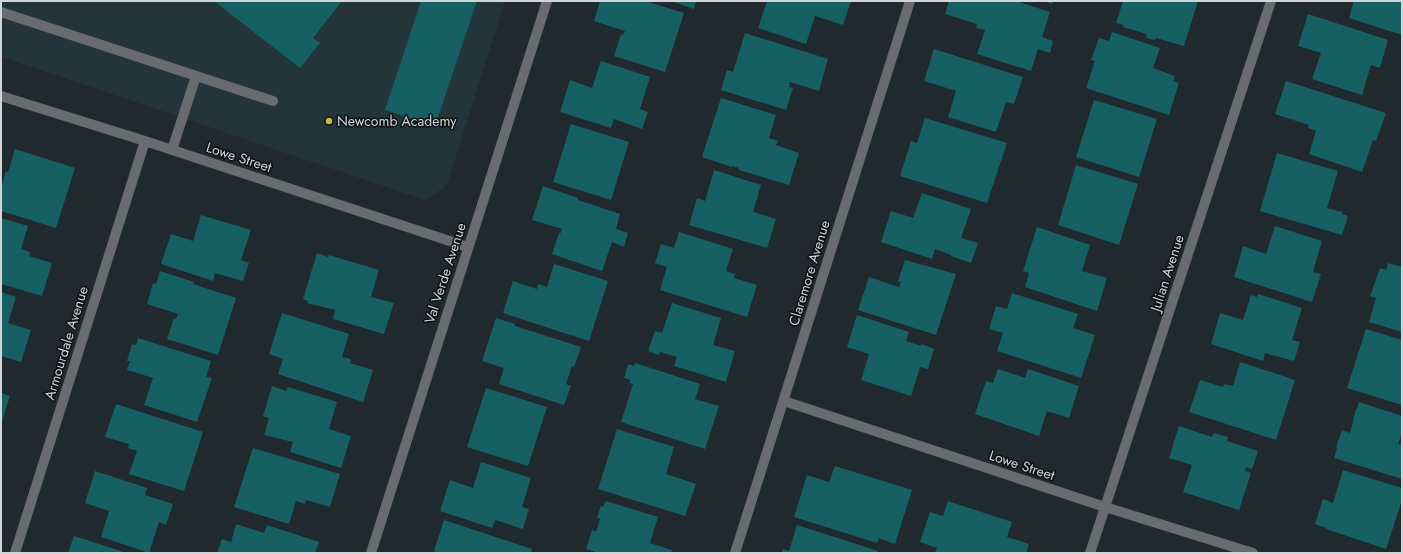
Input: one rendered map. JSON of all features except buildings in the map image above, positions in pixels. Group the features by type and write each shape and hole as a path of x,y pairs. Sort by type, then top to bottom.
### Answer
{"street":[{"name":"Val Verde Avenue","path":"371,553 547,1"},
{"name":"Claremore Avenue","path":"735,553 910,1"},
{"name":"Julian Avenue","path":"1090,553 1271,1"},
{"path":"1,12 273,101"},
{"path":"172,150 196,76"},
{"name":"Lowe Street","path":"1,96 145,140 468,246"},
{"name":"Armourdale Avenue","path":"15,553 145,140"},
{"name":"Lowe Street","path":"784,401 1105,507 1253,553"}],"shaded area":[{"name":"Newcomb Academy","path":"1,1 505,1 447,185 426,200 1,57"}],"place":[{"name":"Newcomb Academy","path":"329,121"}]}
